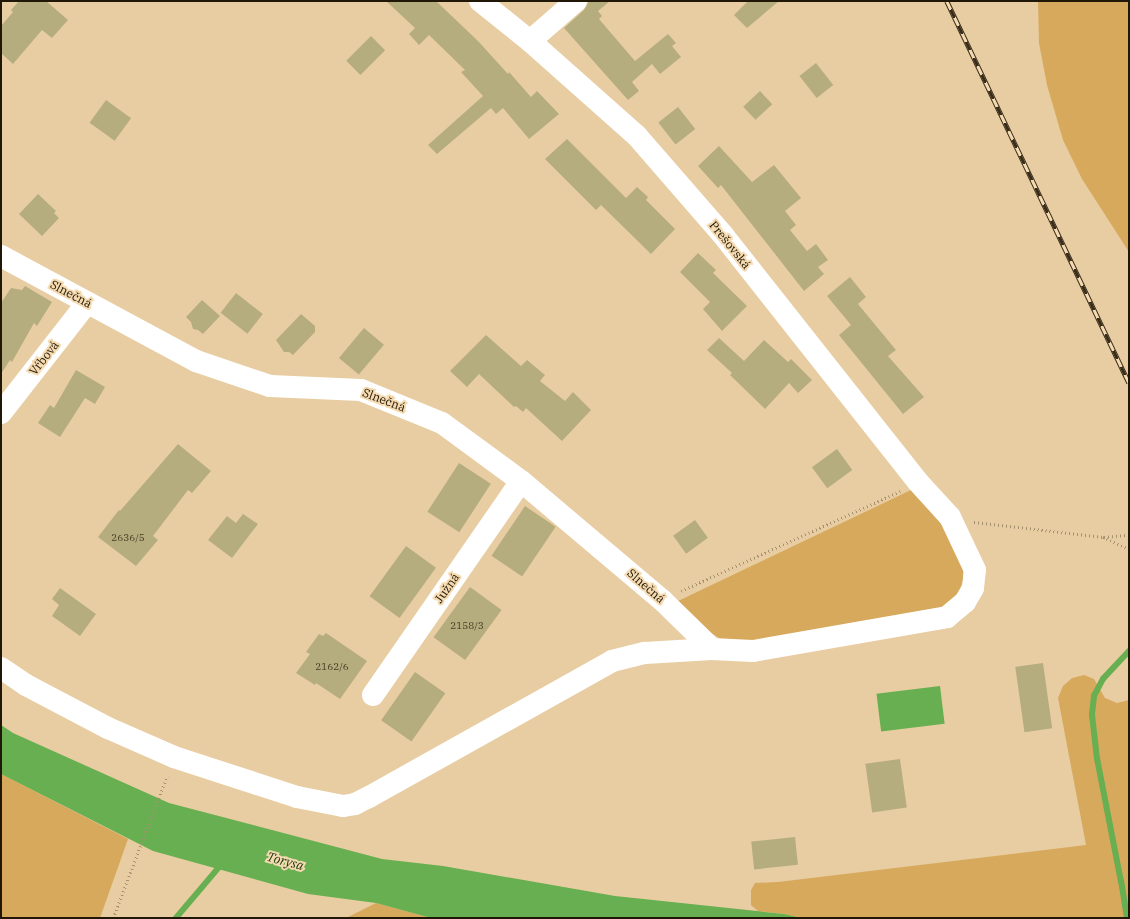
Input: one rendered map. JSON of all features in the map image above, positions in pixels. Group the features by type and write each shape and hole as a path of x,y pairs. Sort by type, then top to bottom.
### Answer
{"street":[{"name":"Prešovská","path":"1,668 26,685 108,728 174,757 297,797 343,806 355,804 369,797 612,661 645,653 712,649 753,651 947,617 965,602 973,588 975,570 950,517 918,482 723,235 637,136 530,42 480,1"},
{"path":"530,42 576,1"},
{"name":"Slnečná","path":"1,256 196,361 270,386 362,390 442,423 521,481 662,600 712,649"},
{"name":"Vŕbová","path":"1,412 88,303"},
{"name":"Južná","path":"373,695 521,481"}],"path":[{"path":"662,600 918,482"},
{"path":"950,517 987,524 1103,537 1129,535"},
{"path":"1103,537 1129,549"},
{"path":"113,918 169,770"}],"shaded area":[{"path":"1038,1 1129,1 1129,252 1082,179 1063,140 1047,85 1039,43"},
{"path":"911,490 946,529 963,568 963,580 960,590 953,600 942,608 750,644 724,641 708,631 676,602"},
{"path":"1084,675 1094,679 1105,698 1117,703 1129,700 1129,918 802,918 758,911 751,905 751,890 755,883 778,882 1086,845 1058,698 1063,686 1072,678"},
{"path":"1,774 128,839 100,918 1,918"},
{"path":"376,903 431,918 346,918"}],"water":[{"path":"940,686 945,724 881,732 876,694"},
{"name":"Torysa","path":"1,725 13,733 169,803 382,859 443,866 615,896 784,914 802,918 431,918 376,903 308,894 153,851 1,774"}],"building":[{"path":"19,1 46,1 68,20 52,38 42,30 13,64 1,53 1,26 13,12 11,10"},
{"path":"386,1 436,1 478,41 508,74 509,72 531,97 537,91 559,114 529,139 503,108 496,114 491,108 437,154 428,145 483,96 461,72 465,70 429,35 419,45 409,34 415,28"},
{"path":"589,1 610,1 598,11 602,16 599,19 635,61 668,34 676,43 672,46 681,57 660,74 652,64 632,82 639,91 628,100 564,28 584,10"},
{"path":"748,1 779,1 747,28 734,15"},
{"path":"371,36 385,50 360,75 346,61"},
{"path":"816,63 833,85 817,98 799,76"},
{"path":"760,91 772,104 755,120 743,107"},
{"path":"106,100 131,118 115,141 90,123"},
{"path":"678,107 695,129 676,144 658,122"},
{"path":"567,139 626,198 637,187 648,197 646,200 675,229 651,254 601,205 596,210 545,159"},
{"path":"719,146 752,182 774,165 801,198 785,211 796,225 790,230 807,251 816,244 828,260 818,267 824,274 804,291 721,185 718,188 698,166"},
{"path":"38,194 56,211 54,213 59,218 42,236 19,214"},
{"path":"698,253 716,270 713,273 747,306 722,331 703,309 710,302 680,272"},
{"path":"850,277 866,297 858,304 896,350 888,356 924,397 903,414 839,335 851,325 827,296"},
{"path":"25,286 52,302 37,326 34,323 12,362 10,360 1,374 1,303 11,288 22,290"},
{"path":"236,293 263,314 247,334 221,313"},
{"path":"202,300 220,316 203,334 198,330 193,329 191,322 186,317"},
{"path":"301,314 315,326 315,332 293,355 289,352 284,352 276,340"},
{"path":"364,328 384,345 359,375 339,358"},
{"path":"486,335 521,366 527,360 545,375 540,381 565,401 573,392 591,410 562,441 526,408 523,412 516,406 514,407 479,374 467,387 450,371"},
{"path":"719,338 744,361 764,340 788,362 791,359 812,380 798,393 789,383 765,409 730,375 732,373 707,350"},
{"path":"76,370 105,387 95,404 85,398 60,437 38,423 50,405 54,408"},
{"path":"178,444 211,471 192,493 188,490 153,536 158,540 136,566 98,537 119,510 120,511"},
{"path":"837,449 852,470 827,488 812,467"},
{"path":"459,463 491,484 459,532 427,512"},
{"path":"525,506 556,527 522,576 491,556"},
{"path":"243,514 258,524 232,558 208,540 227,516 236,523"},
{"path":"695,520 708,538 686,554 673,536"},
{"path":"406,546 436,568 399,618 370,596"},
{"path":"470,587 502,610 465,660 434,637"},
{"path":"60,588 96,614 80,636 52,616 59,605 52,599"},
{"path":"326,633 367,661 340,699 316,683 315,685 296,673 310,654 306,652 319,634 323,636"},
{"path":"1043,663 1052,728 1024,732 1015,667"},
{"path":"415,672 445,693 411,742 381,720"},
{"path":"900,759 907,808 872,812 865,764"},
{"path":"795,837 798,865 754,869 751,842"}],"waterway":[{"path":"1127,918 1097,759 1092,715 1094,696 1103,679 1129,651"},
{"path":"176,918 221,865"}],"railway":[{"path":"947,1 1129,383"}]}
